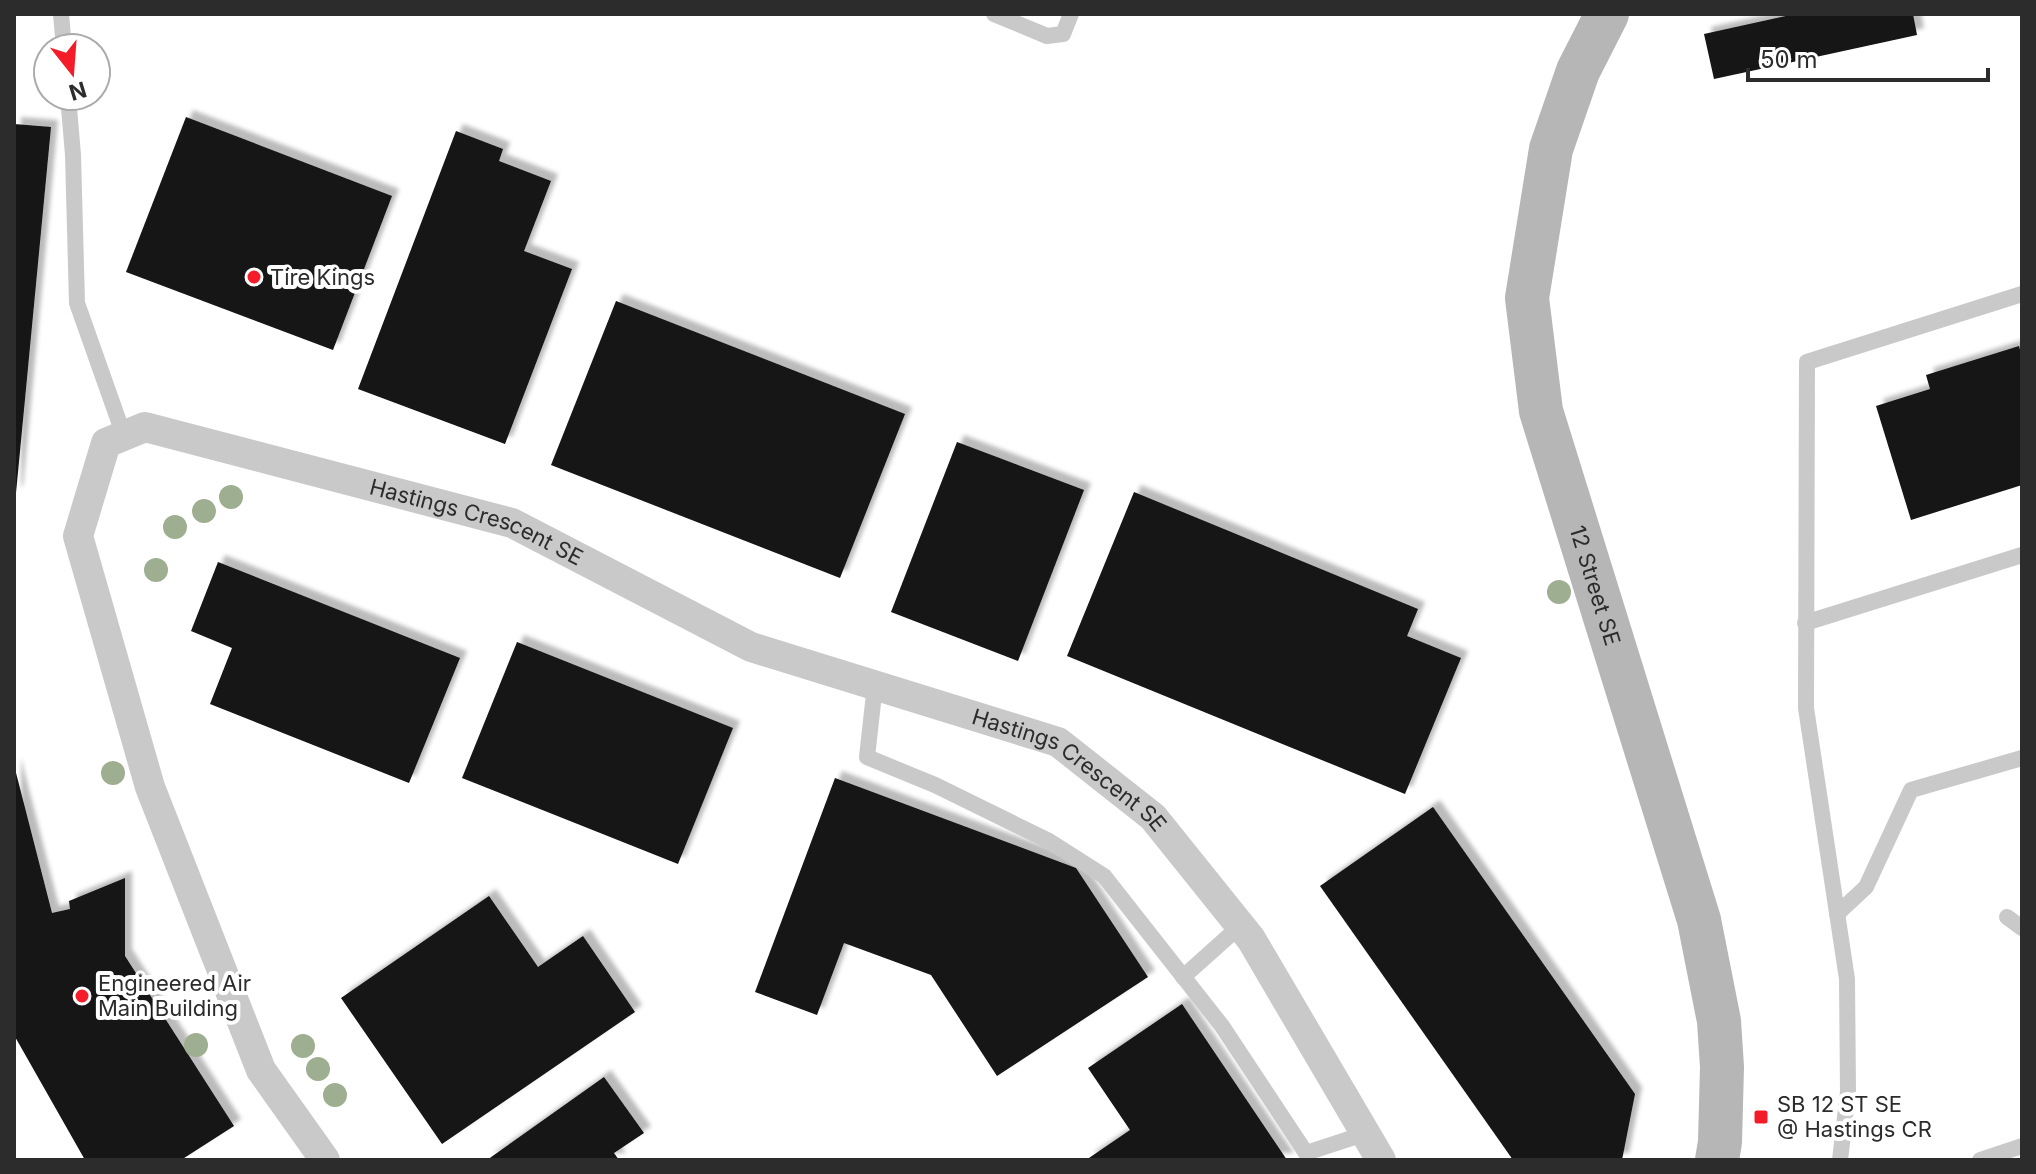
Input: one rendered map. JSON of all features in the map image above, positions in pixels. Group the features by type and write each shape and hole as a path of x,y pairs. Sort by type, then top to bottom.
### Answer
{"street":[{"name":"12 Street SE","path":"1607,14 1578,71 1551,149 1527,298 1541,411 1699,920 1719,1021 1722,1067 1717,1160"},
{"name":"Hastings Crescent SE","path":"124,436 145,427 512,523 751,647 1058,742 1153,817 1251,939 1381,1160"},
{"path":"124,436 106,443 78,536 150,787 261,1070 325,1160"}],"lane":[{"path":"994,14 1047,36 1063,34 1071,14"},
{"path":"69,112 77,303 124,436"},
{"path":"1840,1160 1848,1092 1847,979 1806,708 1807,362 2022,294"},
{"path":"1805,623 2022,555"},
{"path":"875,685 867,757 935,785 1049,841 1104,876 1222,1026 1306,1153 1364,1134"},
{"path":"1837,914 1866,887 1911,790 2022,758"},
{"path":"2007,917 2022,928"},
{"path":"1183,977 1240,926"},
{"path":"1980,1160 2022,1146"}],"building":[{"path":"1795,14 1913,14 1917,35 1714,79 1704,34"},
{"path":"186,117 392,196 333,350 126,272"},
{"path":"14,124 51,127 16,493 14,493"},
{"path":"456,131 503,149 499,161 551,181 524,251 572,269 505,444 358,389"},
{"path":"616,301 905,414 840,578 551,465"},
{"path":"2019,346 2022,357 2022,485 1911,520 1876,406 1930,389 1926,375"},
{"path":"957,442 1084,490 1018,661 891,612"},
{"path":"1134,492 1418,609 1407,636 1461,658 1405,794 1067,656"},
{"path":"218,562 460,658 409,783 210,704 232,648 191,631"},
{"path":"517,642 733,728 678,864 462,778"},
{"name":"Engineered Air Main Building","path":"14,765 52,913 70,909 69,901 125,878 125,956 234,1126 181,1160 85,1160 14,1035"},
{"path":"835,778 1076,868 1148,977 997,1076 931,975 844,943 817,1015 755,992"},
{"path":"1433,807 1635,1094 1622,1160 1513,1160 1320,886"},
{"path":"489,896 538,967 583,936 635,1012 442,1144 341,998"},
{"path":"1182,1004 1287,1160 1086,1160 1130,1130 1088,1068"},
{"path":"604,1077 644,1133 614,1153 619,1160 487,1160"}],"place":[{"name":"Tire Kings","path":"254,277"},
{"name":"Engineered Air Main Building","path":"82,996"},
{"name":"SB 12 ST SE @ Hastings CR","path":"1761,1117"}]}
